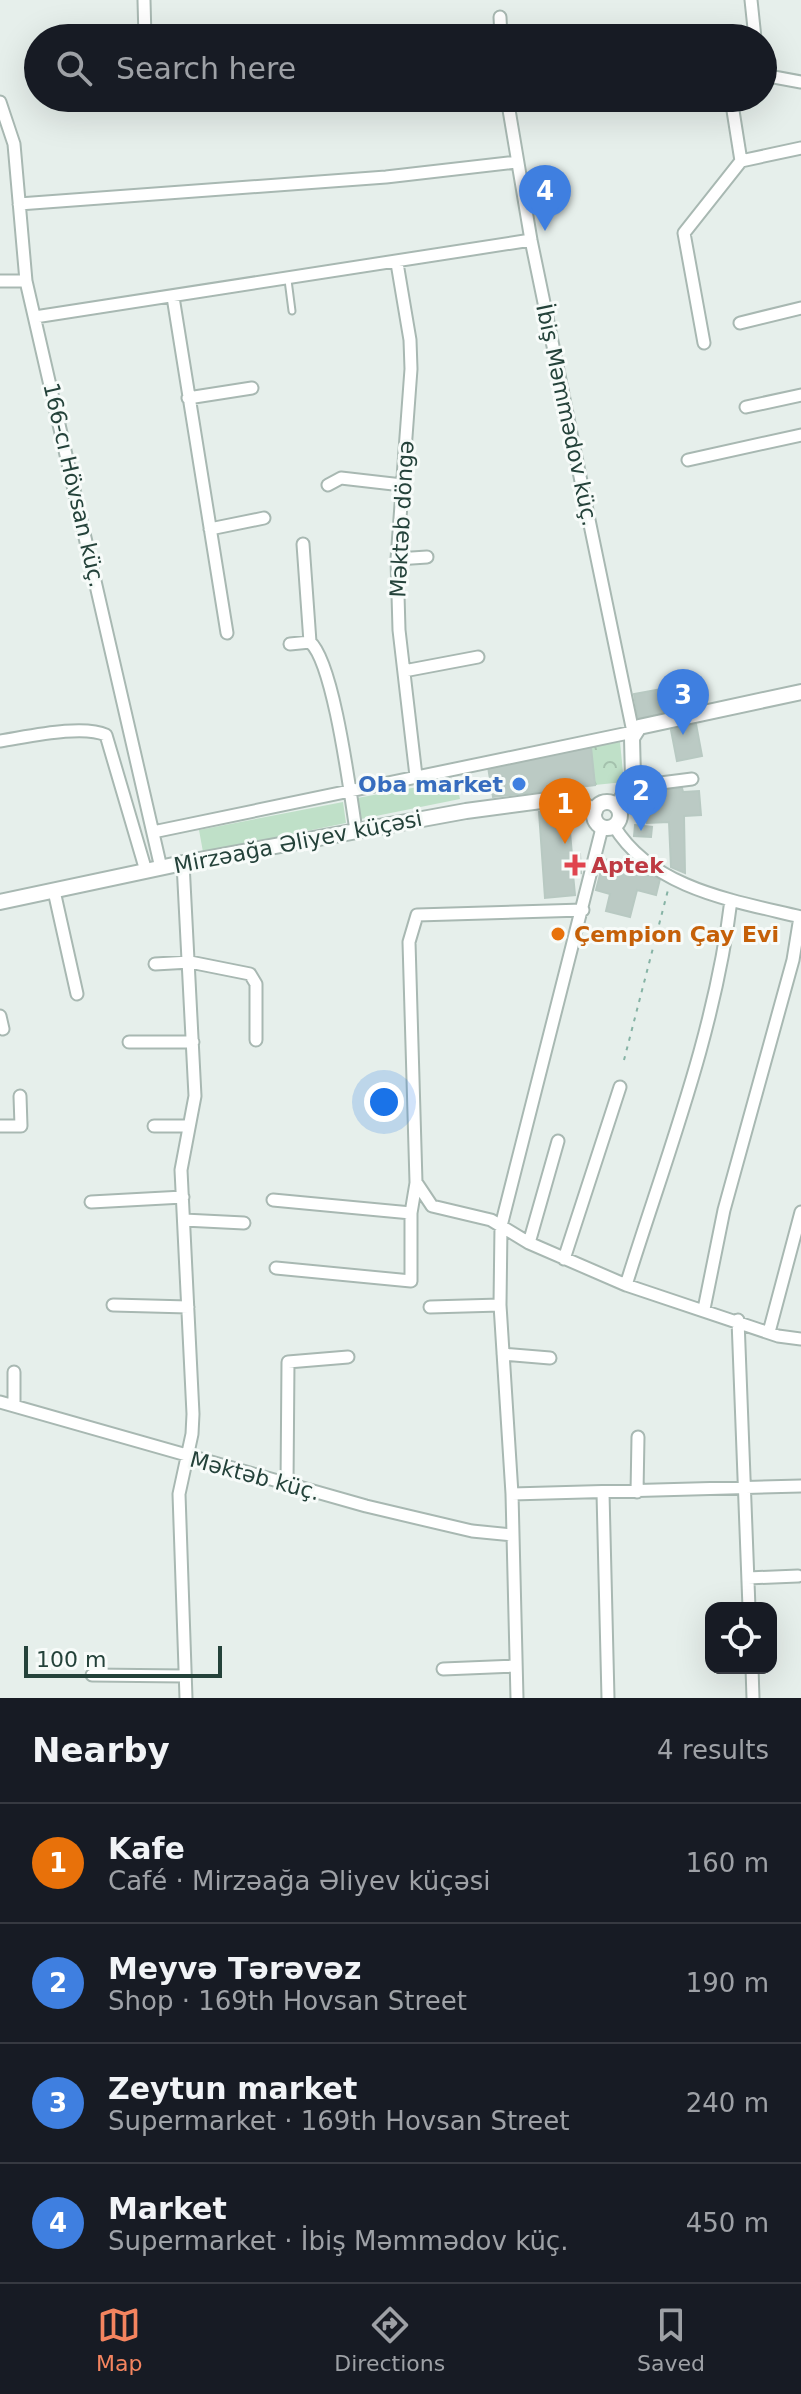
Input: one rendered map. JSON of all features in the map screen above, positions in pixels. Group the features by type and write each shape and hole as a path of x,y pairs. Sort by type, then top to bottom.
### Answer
{"street":[{"path":"144,0 145,24"},
{"path":"751,0 754,24"},
{"path":"500,17 500,24"},
{"path":"777,78 801,82"},
{"name":"166-cı Hövsan küç.","path":"0,102 14,144 26,281 153,832 153,869"},
{"name":"İbiş Məmmədov küç.","path":"509,112 531,240 633,732"},
{"path":"733,112 741,161"},
{"path":"704,343 686,259 684,233 741,161 801,148"},
{"path":"19,204 386,177 516,162"},
{"path":"35,317 531,240"},
{"name":"Məktəb döngə","path":"397,263 411,369 397,559 404,671 416,776"},
{"path":"0,281 26,281"},
{"path":"173,297 227,633"},
{"path":"740,323 801,308"},
{"path":"188,398 252,388"},
{"path":"746,407 801,395"},
{"path":"688,460 801,435"},
{"path":"328,485 341,478 402,485"},
{"path":"210,529 264,518"},
{"path":"303,544 310,642"},
{"path":"397,559 427,557"},
{"path":"290,644 310,642 319,649 356,830"},
{"path":"404,671 478,657"},
{"path":"153,832 633,732 645,724 801,692"},
{"path":"0,741 68,732 98,731 106,735 153,869"},
{"path":"617,807 629,787 634,770 633,732"},
{"path":"629,787 692,779"},
{"name":"Mirzəağa Əliyev küçəsi","path":"0,902 356,830 556,799 576,801 595,811"},
{"path":"517,1698 512,1494 500,1305 501,1226 583,910 608,827 620,815 617,807 607,802 595,811 596,823 608,827 634,855 671,877 731,900 801,917 793,960 724,1210 704,1309"},
{"path":"183,863 195,1096 182,1150 193,1414 179,1494 186,1698"},
{"path":"54,891 77,994"},
{"path":"626,1285 675,1141 715,998 731,900"},
{"path":"276,1268 411,1281 411,1213 416,1182 409,942 413,920 417,915 583,910"},
{"path":"155,964 190,962 254,977 256,1040"},
{"path":"0,1016 3,1029"},
{"path":"129,1042 193,1042"},
{"path":"564,1259 620,1087"},
{"path":"0,1126 21,1126 20,1096"},
{"path":"154,1126 187,1126"},
{"path":"529,1243 558,1141"},
{"path":"416,1182 432,1206 481,1217 529,1243 626,1285 769,1332 801,1339"},
{"path":"91,1202 183,1197"},
{"path":"273,1200 411,1213"},
{"path":"769,1332 801,1212"},
{"path":"184,1220 244,1223"},
{"path":"113,1305 188,1307"},
{"path":"430,1307 500,1305"},
{"path":"738,1320 749,1602"},
{"path":"503,1354 550,1358"},
{"path":"287,1484 288,1362 348,1357"},
{"path":"14,1372 14,1405"},
{"name":"Məktəb küç.","path":"0,1402 187,1458 287,1484 434,1522 513,1535"},
{"path":"637,1492 638,1437"},
{"path":"512,1494 801,1486"},
{"path":"603,1493 608,1698"},
{"path":"748,1578 798,1576"},
{"path":"443,1669 516,1666"},
{"path":"752,1674 753,1698"},
{"path":"92,1675 185,1676"}],"lane":[{"path":"288,280 292,311"}],"path":[{"path":"624,1060 671,877"}],"green space":[{"path":"620,742 624,782 595,785 591,747"},
{"path":"456,780 460,799 361,819 357,798"},
{"path":"343,802 346,823 203,852 199,830"}],"building":[{"path":"662,689 667,713 638,719 634,694"},
{"path":"696,724 702,756 677,761 671,730"},
{"path":"591,747 595,785 493,797 488,767"},
{"path":"682,788 683,792 699,791 701,815 684,816 685,873 671,867 669,822 647,823 645,792"},
{"path":"568,809 572,855 580,854 581,873 573,874 575,895 545,898 539,812"},
{"path":"635,825 652,827 651,837 634,836"},
{"path":"604,859 643,869 641,874 660,879 656,895 637,890 630,917 606,911 610,894 596,890"}],"place":[{"name":"Market","path":"545,231"},
{"name":"Zeytun market","path":"683,735"},
{"name":"Oba market","path":"519,784"},
{"name":"Meyvə Tərəvəz","path":"641,831"},
{"name":"Kafe","path":"565,844"},
{"name":"Aptek","path":"575,865"},
{"name":"Çempion Çay Evi","path":"558,934"}]}
